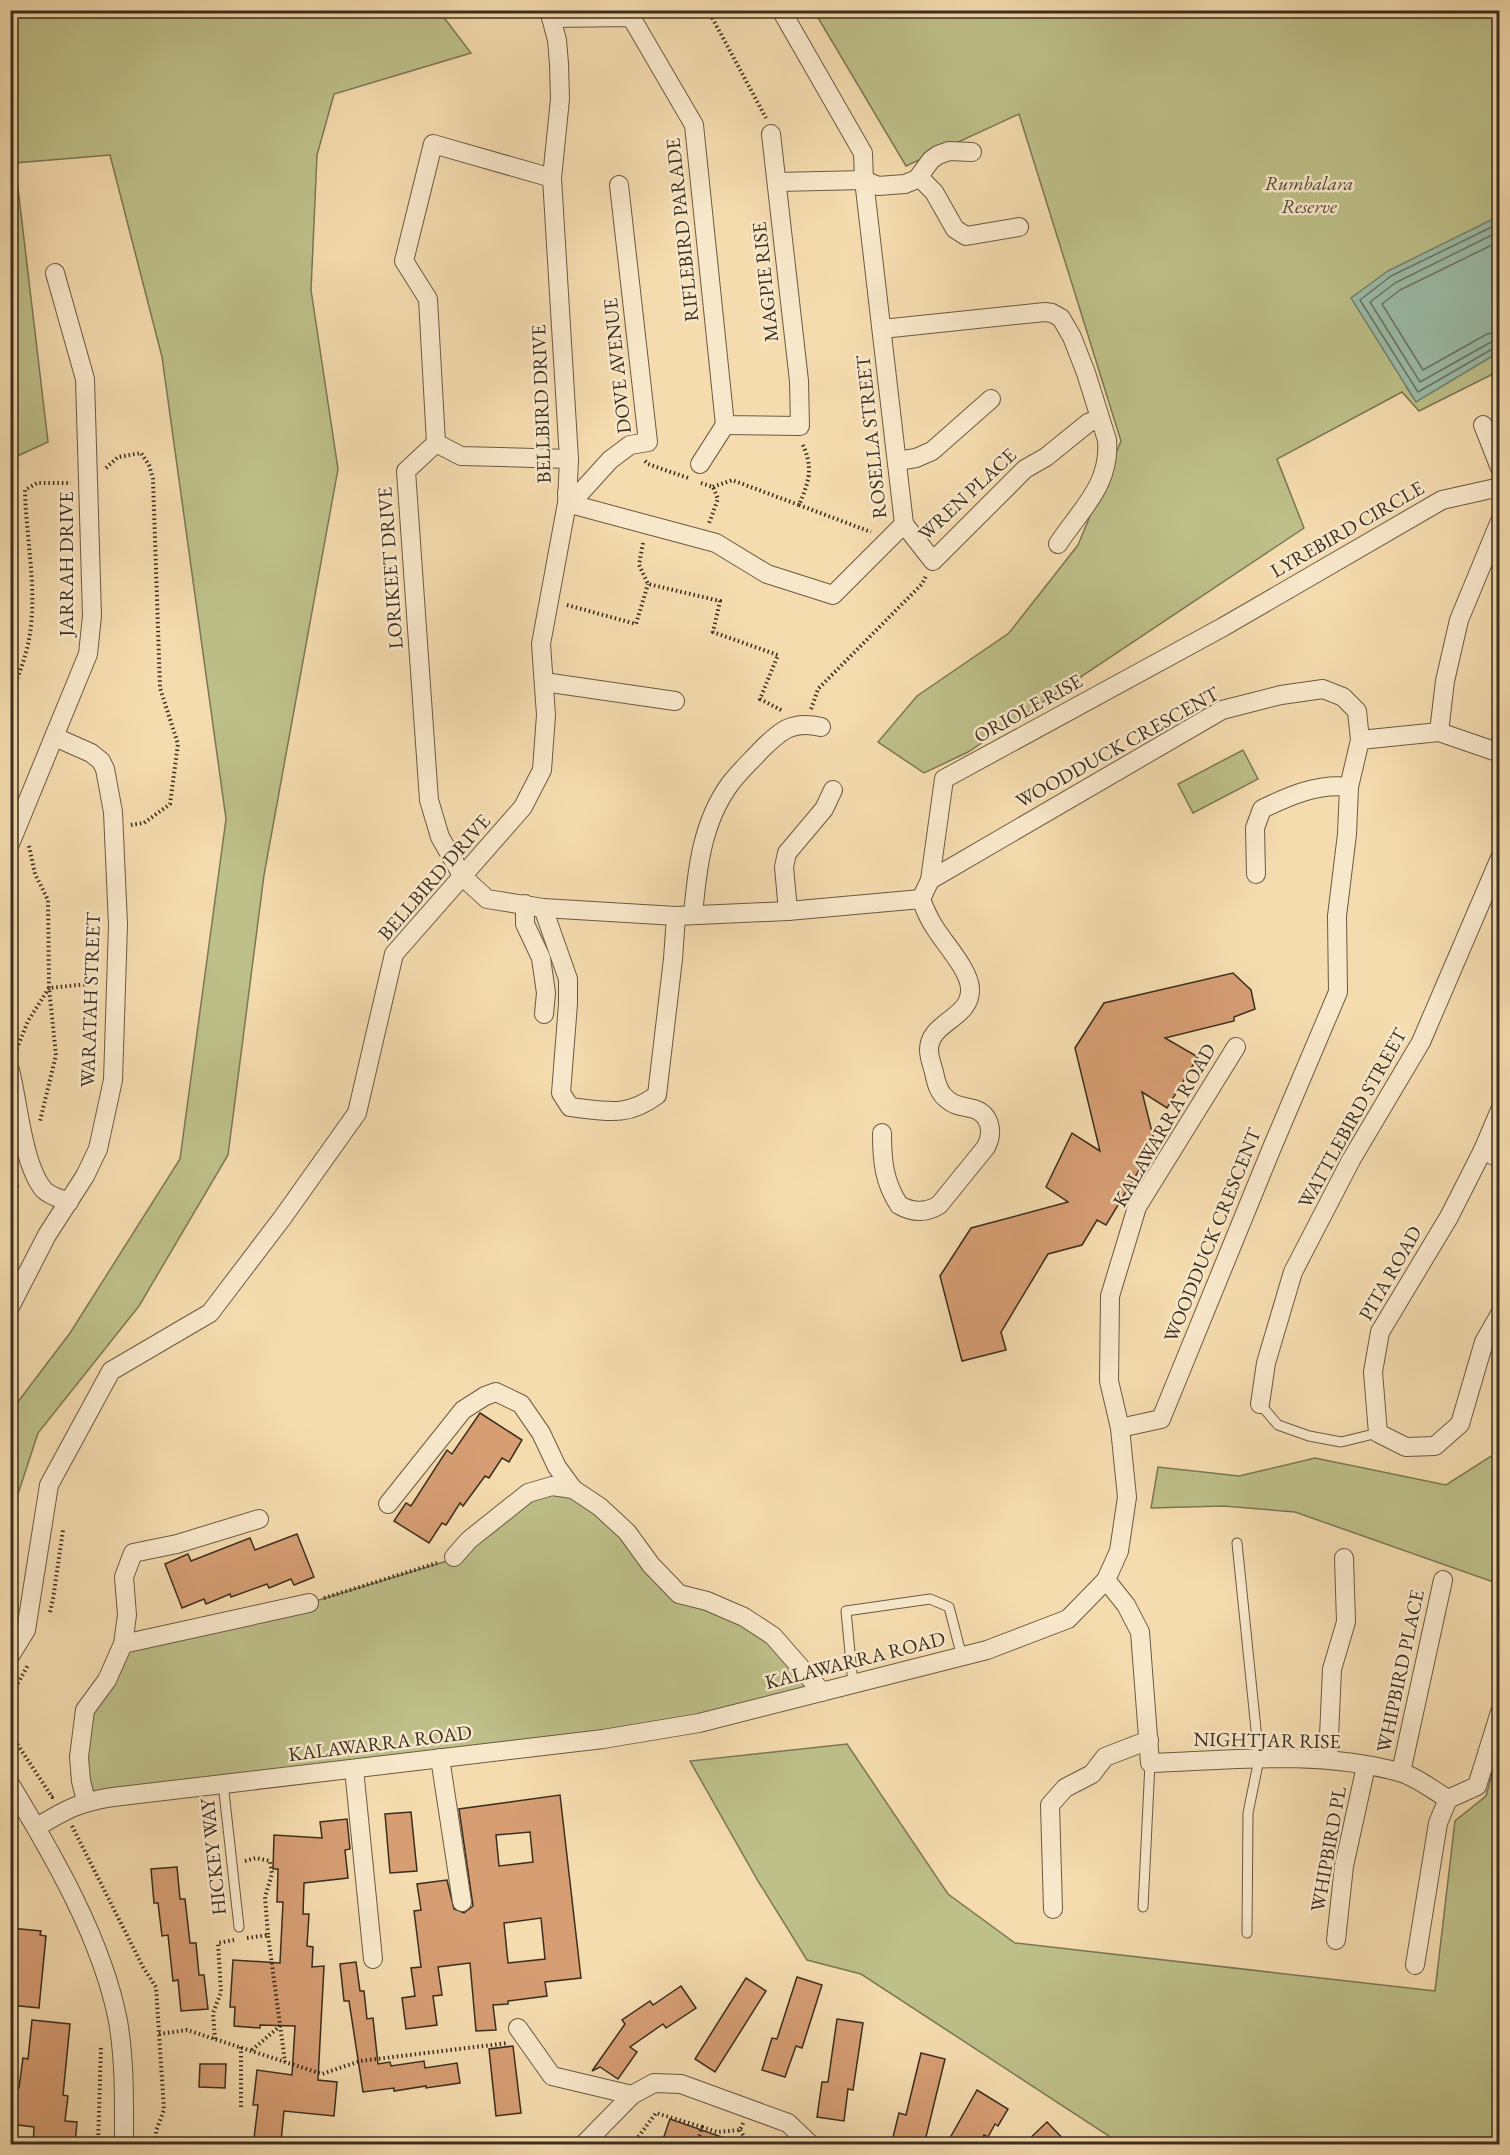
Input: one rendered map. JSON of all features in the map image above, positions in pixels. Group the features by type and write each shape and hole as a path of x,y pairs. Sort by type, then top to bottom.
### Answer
{"street":[{"name":"ROSELLA STREET","path":"567,498 648,525 716,543 766,574 833,595 904,524 864,180 863,153 781,10"},
{"name":"RIFLEBIRD PARADE","path":"550,14 637,14 694,125 725,424"},
{"name":"BELLBIRD DRIVE","path":"10,1656 26,1630 49,1485 111,1371 210,1313 290,1208 357,1113 394,954 523,807 542,770 546,715 542,644 567,498 568,459 552,178 560,84 557,40 550,14"},
{"name":"MAGPIE RISE","path":"771,134 799,381 797,426"},
{"path":"552,178 433,144 404,261 428,299 436,443 461,456 568,459"},
{"path":"777,182 864,180 878,186 911,183 938,155 949,151 972,152"},
{"path":"919,177 934,192 955,229 966,236 1019,227"},
{"name":"DOVE AVENUE","path":"567,498 581,492 610,460 630,445 648,442 619,185"},
{"name":"JARRAH DRIVE","path":"10,844 87,654 92,616 85,379 55,273"},
{"path":"882,329 1052,313 1061,318 1072,337 1086,373 1107,440 1108,451 1102,477 1092,500 1068,528 1058,544"},
{"path":"897,460 916,458 932,451 991,399"},
{"name":"WREN PLACE","path":"904,524 933,561 1025,469 1046,457 1088,423 1099,419"},
{"path":"700,464 725,424 797,426"},
{"path":"1483,425 1500,468"},
{"name":"LORIKEET DRIVE","path":"436,443 406,471 418,666 429,800 440,837 463,878"},
{"name":"LYREBIRD CIRCLE","path":"1223,627 1442,500 1500,488"},
{"path":"1439,732 1445,681 1459,620 1500,521"},
{"name":"ORIOLE RISE","path":"930,880 944,779 1223,627"},
{"path":"544,682 675,701"},
{"name":"WOODDUCK CRESCENT","path":"930,880 1222,710 1281,695 1323,688 1343,697 1357,711 1360,740 1349,787 1347,834 1337,916 1338,992 1161,1419 1120,1428"},
{"path":"534,906 568,979 561,1093 570,1107 599,1111 624,1112 646,1103 657,1095 673,959 706,834 720,802 736,777 778,733 789,727 813,725"},
{"path":"1360,740 1439,732 1500,753"},
{"name":"WARATAH STREET","path":"10,1307 47,1234 86,1176 98,1149 113,1080 118,925 113,812 103,764 91,753 55,737"},
{"path":"1256,874 1255,828 1262,809 1291,794 1339,786 1349,787"},
{"path":"789,910 783,867 787,853 824,809 833,790"},
{"name":"WATTLEBIRD STREET","path":"1260,1404 1266,1362 1293,1272 1351,1160 1421,1042 1500,858"},
{"path":"463,878 487,899 534,906 684,916 921,899"},
{"path":"882,1133 882,1161 887,1184 899,1205 918,1212 939,1205 986,1147 990,1136 989,1122 981,1113 947,1100 938,1087 928,1052 930,1041 935,1033 963,1009 968,1000 970,988 966,974 930,921 921,899 930,880"},
{"path":"534,906 525,924 541,958 546,993 544,1014"},
{"name":"KALAWARRA ROAD","path":"37,1827 86,1801 603,1739 699,1723 987,1650 1068,1619 1106,1580 1119,1551 1127,1497 1120,1428 1109,1381 1110,1296 1137,1207 1236,1047"},
{"path":"13,1062 27,1151 34,1171 45,1190 69,1202"},
{"name":"PITA ROAD","path":"1378,1433 1373,1372 1380,1332 1449,1217 1483,1150 1500,1110"},
{"path":"1483,1150 1500,1159"},
{"path":"1378,1433 1406,1447 1435,1446 1460,1424 1484,1342 1500,1314"},
{"path":"388,1504 464,1410 485,1396 496,1392 521,1404 541,1433 557,1467 573,1489 600,1507 627,1532 651,1565 679,1594 707,1601 744,1617 773,1636 822,1692"},
{"path":"454,1557 469,1540 528,1493 552,1486 573,1489"},
{"path":"86,1801 79,1757 85,1710 107,1680 123,1644 127,1615 124,1577 133,1553 177,1544 259,1519"},
{"path":"1328,1759 1332,1669 1346,1622 1344,1558"},
{"path":"1106,1580 1126,1605 1140,1632 1150,1763"},
{"name":"WHIPBIRD PLACE","path":"1401,1772 1443,1580"},
{"path":"123,1644 309,1603"},
{"path":"1415,1965 1438,1823 1448,1799 1477,1786 1500,1712"},
{"path":"1053,1909 1050,1804 1065,1788 1092,1774 1105,1757 1149,1740"},
{"path":"440,1758 462,1902"},
{"name":"NIGHTJAR RISE","path":"1150,1763 1328,1759 1401,1772 1448,1799"},
{"name":"WHIPBIRD PL","path":"1336,1940 1344,1866 1366,1766"},
{"path":"354,1768 373,1959"},
{"path":"10,1784 37,1827 95,1942 108,1981 118,2021 122,2055 124,2145"},
{"path":"522,2034 552,2076 632,2096"},
{"path":"584,2145 632,2096 654,2083 681,2084 788,2123 810,2145"}],"lane":[{"path":"1260,1404 1278,1425 1309,1436 1341,1442 1378,1433"},
{"path":"1237,1543 1259,1759 1248,1813 1247,1933"},
{"path":"853,1684 846,1611 930,1599 949,1607 962,1657"},
{"path":"1143,1906 1150,1763"},
{"name":"HICKEY WAY","path":"224,1783 239,1927"}],"path":[{"path":"708,10 771,126 771,134"},
{"path":"797,426 810,459 809,482 799,505"},
{"path":"630,445 648,464 713,487 732,480 889,539"},
{"path":"10,695 23,665 32,616 25,490 37,483 88,483 118,457 141,453 149,465 153,479 160,688 178,744 170,804 144,823 113,828"},
{"path":"703,540 718,498 713,487"},
{"path":"549,601 636,624 648,584 639,565 648,525"},
{"path":"648,584 720,601 713,632 778,655 760,699 813,725 818,689 922,584 933,561"},
{"path":"29,835 35,874 48,900 49,988 56,1055 39,1123 40,1130"},
{"path":"49,988 116,982"},
{"path":"13,1062 28,1021 49,988"},
{"path":"10,1191 34,1171"},
{"path":"309,1603 454,1557"},
{"path":"10,1733 52,1797 81,1781"},
{"path":"64,1811 138,1957 156,1987 164,2110 156,2131 156,2145"},
{"path":"232,1863 256,1858 270,1861 272,1874 265,1897 285,2062"},
{"path":"215,2039 213,2013 221,1992 218,1943 268,1935"},
{"path":"251,2051 281,2025"},
{"path":"159,2034 187,2030 322,2074 360,2061 522,2034"},
{"path":"98,2145 101,2035"},
{"path":"241,2047 241,2109"},
{"path":"740,2130 748,2109"},
{"path":"633,2145 656,2113 717,2132 740,2130"},
{"path":"696,2145 702,2127"},
{"path":"740,2130 749,2145"}],"green space":[{"path":"10,11 439,11 471,53 334,94 317,155 311,290 338,469 264,875 228,1155 139,1306 38,1433 15,1503 11,1504 11,1411 70,1333 180,1159 226,819 162,357 110,155 15,163 48,442 11,459"},
{"name":"Rumbalara Reserve","path":"814,11 1499,11 1499,239 1406,387 1416,401 1499,352 1499,371 1419,411 1402,392 1277,459 1304,528 968,752 924,773 878,742 917,696 1009,633 1078,545 1121,441 1019,114 906,166"},
{"path":"1243,750 1258,779 1193,813 1178,784"},
{"path":"1499,1451 1499,1584 1295,1512 1224,1506 1151,1508 1158,1467 1239,1476 1315,1458 1446,1485"},
{"path":"573,1489 679,1594 744,1617 822,1692 699,1723 86,1801 85,1710 123,1644 309,1603 460,1557 528,1493"},
{"path":"847,1744 948,1894 1015,1943 1435,1991 1455,1821 1486,1796 1499,1747 1499,2144 1121,2144 861,1974 807,1960 758,1881 690,1761"}],"water":[{"path":"1499,216 1499,352 1416,402 1351,298 1388,271"}],"building":[{"path":"1233,973 1251,990 1255,1009 1234,1017 1234,1021 1165,1038 1198,1057 1167,1108 1142,1092 1155,1144 1106,1225 1097,1220 1082,1245 1048,1254 1001,1332 1006,1350 962,1361 940,1276 971,1228 1068,1202 1046,1187 1072,1133 1100,1151 1075,1048 1104,1003"},
{"path":"480,1413 522,1440 509,1462 502,1458 489,1478 485,1476 463,1506 460,1503 446,1525 442,1523 429,1543 394,1521 406,1503 411,1506 447,1450 452,1454"},
{"path":"297,1534 314,1577 294,1585 291,1579 269,1588 267,1584 231,1597 230,1594 206,1604 204,1599 182,1608 165,1564 188,1554 191,1561 250,1538 255,1550"},
{"path":"560,1795 581,1978 545,1982 547,1996 493,2005 496,2030 476,2031 470,1963 438,1967 442,1995 433,1996 437,2025 406,2029 402,1998 415,1996 411,1968 421,1967 414,1911 421,1910 417,1884 447,1880 454,1909 464,1913 473,1906 459,1809","holes":["530,1832 533,1862 499,1866 496,1835","541,1918 545,1959 508,1963 504,1923"]},
{"path":"411,1812 417,1871 390,1873 385,1814"},
{"path":"347,1819 350,1849 345,1850 348,1878 304,1883 303,1914 309,1914 307,1946 313,1947 312,1967 324,1966 318,2080 337,2082 334,2116 284,2111 281,2141 254,2138 258,2105 253,2105 257,2070 292,2075 295,2026 260,2025 260,2028 234,2026 235,2007 230,2007 233,1960 280,1963 283,1902 277,1902 278,1869 273,1869 274,1835 322,1838 320,1822"},
{"path":"177,1867 180,1899 185,1899 190,1943 196,1943 199,1975 204,1975 208,2009 181,2011 178,1980 173,1981 168,1935 162,1936 158,1903 154,1903 151,1869"},
{"path":"10,1928 41,1931 40,1935 46,1936 39,2008 10,2005"},
{"path":"356,1962 360,1991 364,1991 367,2019 373,2018 378,2064 390,2062 391,2066 424,2061 425,2068 457,2063 460,2083 394,2091 394,2088 363,2092 349,2001 344,2001 340,1964"},
{"path":"797,1977 822,1985 802,2048 796,2046 785,2077 762,2070 772,2038 777,2039"},
{"path":"746,1978 766,1991 715,2072 695,2059"},
{"path":"681,1986 696,2008 666,2028 663,2024 630,2047 637,2052 618,2079 600,2067 592,2071 625,2024 622,2020 650,2001 653,2005"},
{"path":"837,2019 863,2023 853,2090 848,2089 844,2121 817,2117 822,2082 828,2082"},
{"path":"32,2020 70,2024 63,2095 68,2096 65,2121 77,2122 75,2145 33,2145 34,2127 10,2124 10,2087 19,2088 23,2058 28,2059"},
{"path":"513,2046 521,2113 496,2116 489,2049"},
{"path":"921,2053 945,2059 924,2145 891,2145 899,2113 906,2115"},
{"path":"200,2064 226,2064 225,2088 199,2087"},
{"path":"977,2090 1008,2109 998,2126 995,2124 988,2137 984,2135 979,2145 946,2145"},
{"path":"670,2119 736,2142 736,2145 661,2145"},
{"path":"1047,2122 1069,2145 1023,2145"}]}
